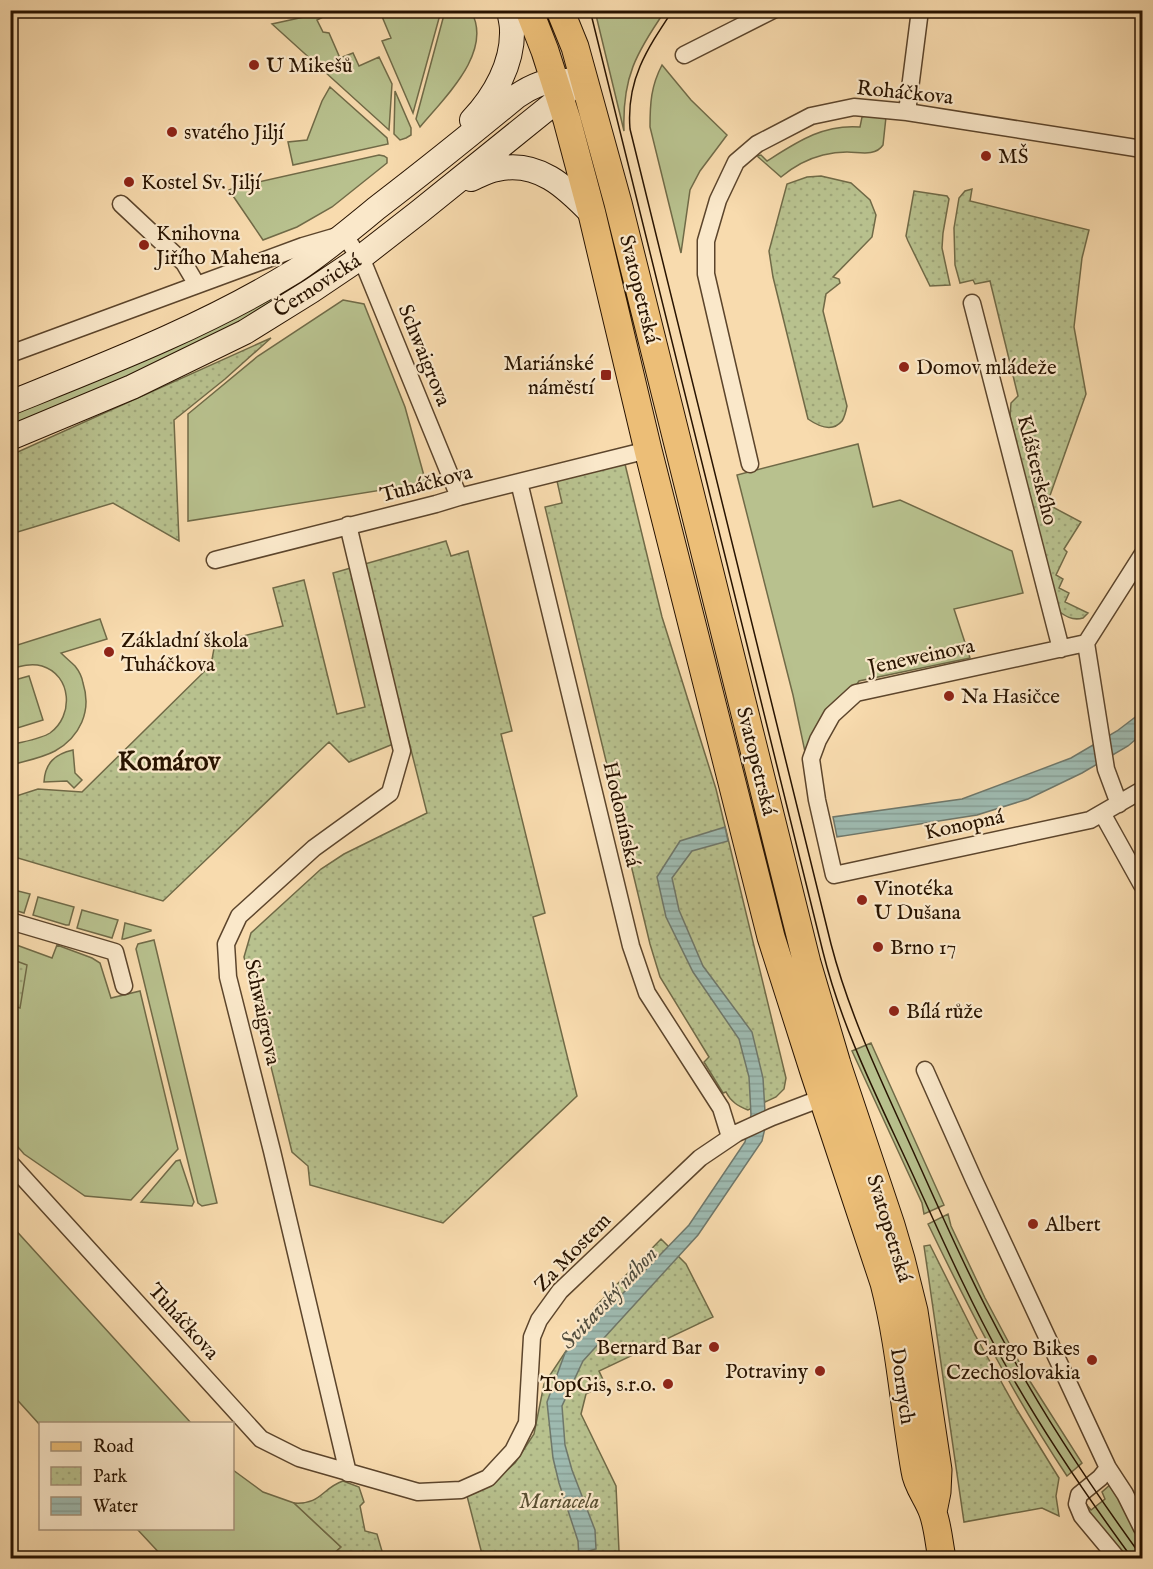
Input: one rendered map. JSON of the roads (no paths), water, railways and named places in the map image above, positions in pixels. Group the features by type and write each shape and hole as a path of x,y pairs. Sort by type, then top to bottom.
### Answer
{"main road":[{"path":"429,168 485,107 504,73 510,51 512,29 509,10"},
{"name":"Svatopetrská","path":"529,10 545,51 571,84 618,202 804,951 862,1214"},
{"name":"Svatopetrská","path":"560,10 575,47 571,84 592,214 648,450 771,937 834,1094 891,1226 914,1311 938,1470 933,1512"},
{"path":"429,168 531,86 542,83 571,84"},
{"name":"Černovická","path":"10,438 132,387 244,332 311,291 360,258 452,186 571,84"},
{"name":"Černovická","path":"10,403 122,358 235,306 296,270 429,168"},
{"path":"452,186 498,169 525,168 552,178 571,192 592,214"},
{"name":"Dornych","path":"862,1214 892,1314 915,1474 922,1493 933,1512 942,1558"}],"street":[{"path":"684,55 773,10"},
{"path":"907,112 920,10"},
{"name":"Roháčkova","path":"750,464 706,274 705,242 718,200 736,162 747,152 765,139 811,116 854,106 907,112 1143,149"},
{"path":"121,204 184,263 197,285"},
{"name":"Schwaigrova","path":"344,234 360,258 372,283 459,497"},
{"name":"Černovická","path":"10,354 303,246 344,234"},
{"name":"Klášterského","path":"972,303 1061,649"},
{"name":"Tuháčkova","path":"214,560 648,450"},
{"name":"Hodonínská","path":"519,482 631,946 647,993 721,1108 733,1135"},
{"name":"Schwaigrova","path":"348,525 402,751 390,793 315,848 239,916 226,944 228,976 348,1473"},
{"path":"1119,804 1106,769 1086,643 1143,555"},
{"name":"Jeneweinova","path":"834,875 817,800 811,759 818,740 832,715 856,693 1086,643"},
{"name":"Konopná","path":"834,875 1090,820 1143,790"},
{"path":"1102,813 1143,885"},
{"path":"10,921 115,952 124,986"},
{"path":"925,1070 1108,1468 1143,1528"},
{"name":"Za Mostem","path":"348,1473 418,1492 461,1490 488,1478 513,1451 527,1423 532,1336 539,1320 560,1291 700,1158 733,1135 772,1117 834,1094"},
{"name":"Tuháčkova","path":"10,1163 261,1440 299,1458 348,1473"},
{"path":"1108,1468 1100,1478 1079,1495 1077,1504 1082,1516 1117,1558"}],"water":[{"path":"1142,712 1142,734 1128,746 1082,773 1028,799 977,815 837,837 833,817 962,799 1071,758 1117,731"},
{"path":"725,827 728,841 692,851 672,878 679,910 703,966 752,1032 763,1078 765,1128 762,1141 698,1235 583,1361 562,1406 565,1445 595,1530 596,1549 585,1552 586,1558 579,1558 578,1541 553,1458 547,1402 565,1353 689,1225 745,1142 751,1115 749,1077 739,1039 693,972 666,917 657,877 680,841"}],"tram line":[{"path":"590,10 823,952 839,1006 871,1084 988,1333 1047,1435 1132,1558"},
{"path":"673,10 640,66 631,95 630,129 839,971 878,1074 959,1252 996,1326 1056,1430 1089,1482 1142,1557"}],"place":[{"name":"U Mikešů","path":"254,65"},
{"name":"svatého Jiljí","path":"172,132"},
{"name":"MŠ","path":"986,156"},
{"name":"Kostel Sv. Jiljí","path":"129,182"},
{"name":"Knihovna Jiřího Mahena","path":"144,245"},
{"name":"Domov mládeže","path":"904,367"},
{"name":"Mariánské náměstí","path":"606,375"},
{"name":"Základní škola Tuháčkova","path":"109,652"},
{"name":"Na Hasičce","path":"949,696"},
{"name":"Vinotéka U Dušana","path":"862,900"},
{"name":"Brno 17","path":"878,947"},
{"name":"Bílá růže","path":"894,1011"},
{"name":"Albert","path":"1033,1224"},
{"name":"Bernard Bar","path":"714,1347"},
{"name":"Cargo Bikes Czechoslovakia","path":"1092,1360"},
{"name":"Potraviny","path":"820,1371"},
{"name":"TopGis, s.r.o.","path":"668,1384"}],"district":[{"name":"Komárov","path":"169,761"}],"water label":[{"name":"Svitavský náhon","path":"608,1297"}],"park label":[{"name":"Mariacela","path":"559,1501"}]}
